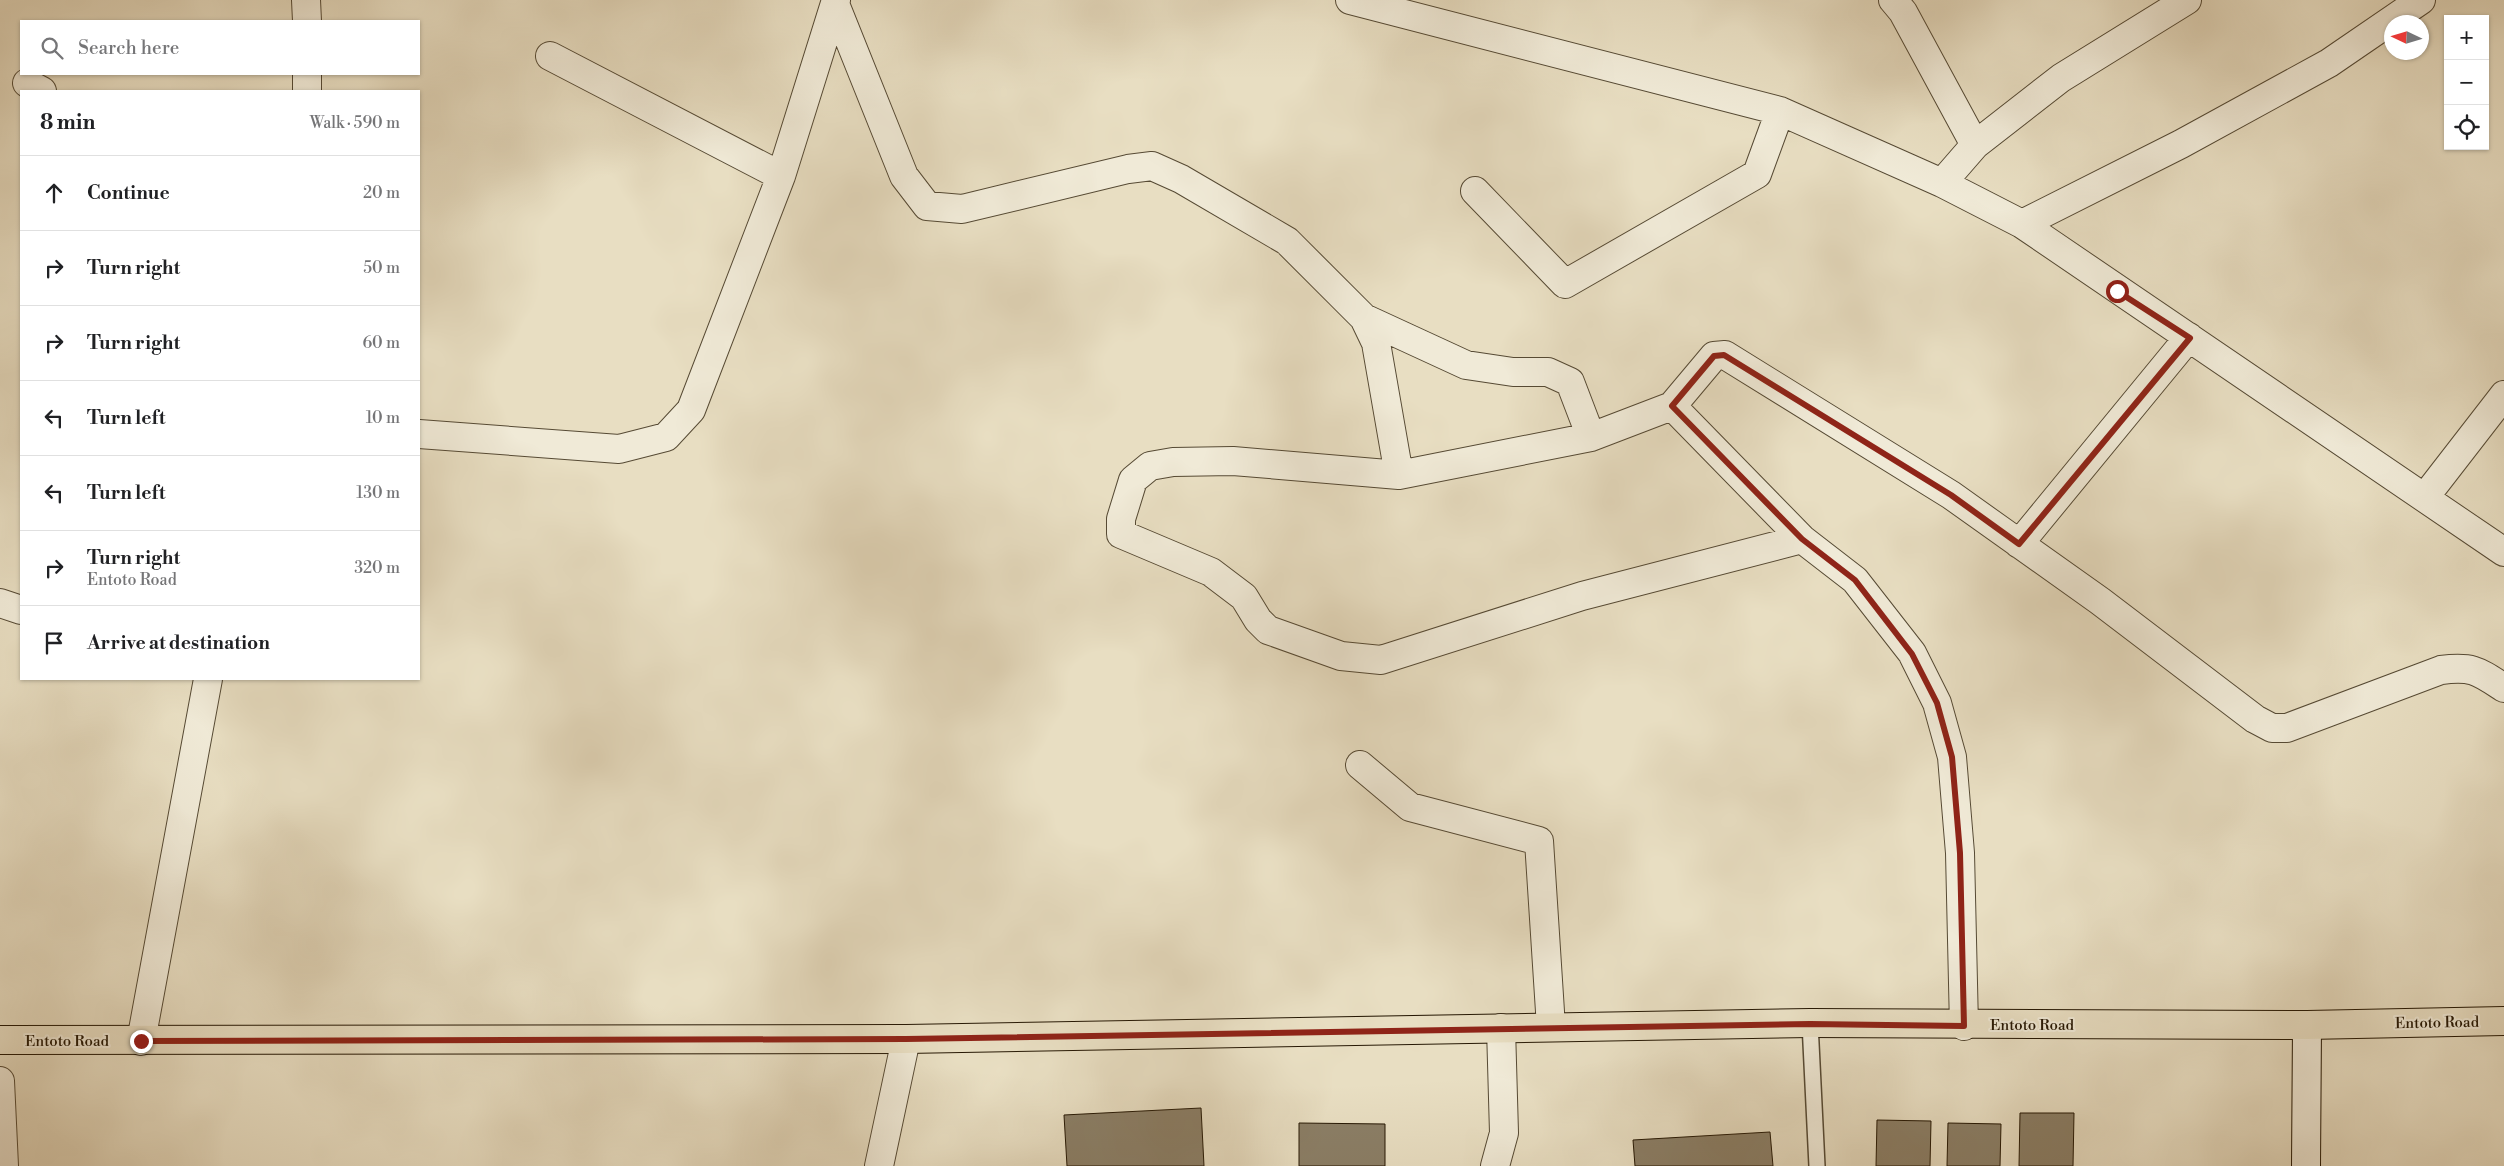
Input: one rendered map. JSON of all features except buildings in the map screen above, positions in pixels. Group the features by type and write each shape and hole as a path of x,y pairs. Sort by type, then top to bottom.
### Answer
{"main road":[{"name":"Entoto Road","path":"0,1040 906,1039 1810,1024 1964,1026 2307,1025 2504,1021"}],"street":[{"path":"306,0 306,20"},
{"path":"1350,0 1780,111 1942,184 2022,224 2117,291 2190,338 2504,552"},
{"path":"1894,0 1903,12 1976,145"},
{"path":"1942,184 1976,145 2061,78 2187,0"},
{"path":"2022,224 2181,144 2329,63 2421,0"},
{"path":"420,434 619,449 666,437 691,410 782,176 836,2"},
{"path":"836,2 904,176 927,206 962,209 1128,169 1152,166 1181,179 1288,242 1364,318 1376,343 1399,475"},
{"path":"550,56 782,176"},
{"path":"307,75 307,90"},
{"path":"1475,191 1565,284 1757,174 1780,111"},
{"path":"1364,318 1466,364 1513,372 1548,372 1570,382 1591,437"},
{"path":"2019,544 2190,338"},
{"path":"1802,539 1582,596 1381,660 1341,656 1268,630 1258,620 1244,597 1211,572 1121,534 1121,519 1133,480 1150,466 1173,462 1233,461 1399,475 1591,437 1672,406 1714,356 1724,355 1951,495 2100,602 2255,719 2272,728 2287,728 2441,670 2464,667 2481,673 2504,688"},
{"path":"2424,497 2504,395"},
{"path":"1672,406 1802,539 1855,580 1912,654 1937,703 1952,757 1960,853 1964,1026"},
{"path":"0,603 20,610"},
{"path":"141,1041 208,680"},
{"path":"1360,765 1410,807 1539,840 1551,1027"},
{"path":"2306,1166 2307,1025"},
{"path":"1495,1166 1504,1133 1501,1028"},
{"path":"879,1166 906,1039"},
{"path":"0,1081 4,1166"}],"lane":[{"path":"1810,1024 1817,1166"}],"route":[{"path":"141,1041 906,1039 1377,1029 1810,1024 1964,1026 1960,853 1952,757 1937,703 1912,654 1855,580 1802,539 1672,406 1714,356 1724,355 1951,495 2019,544 2190,338 2117,291"}]}
